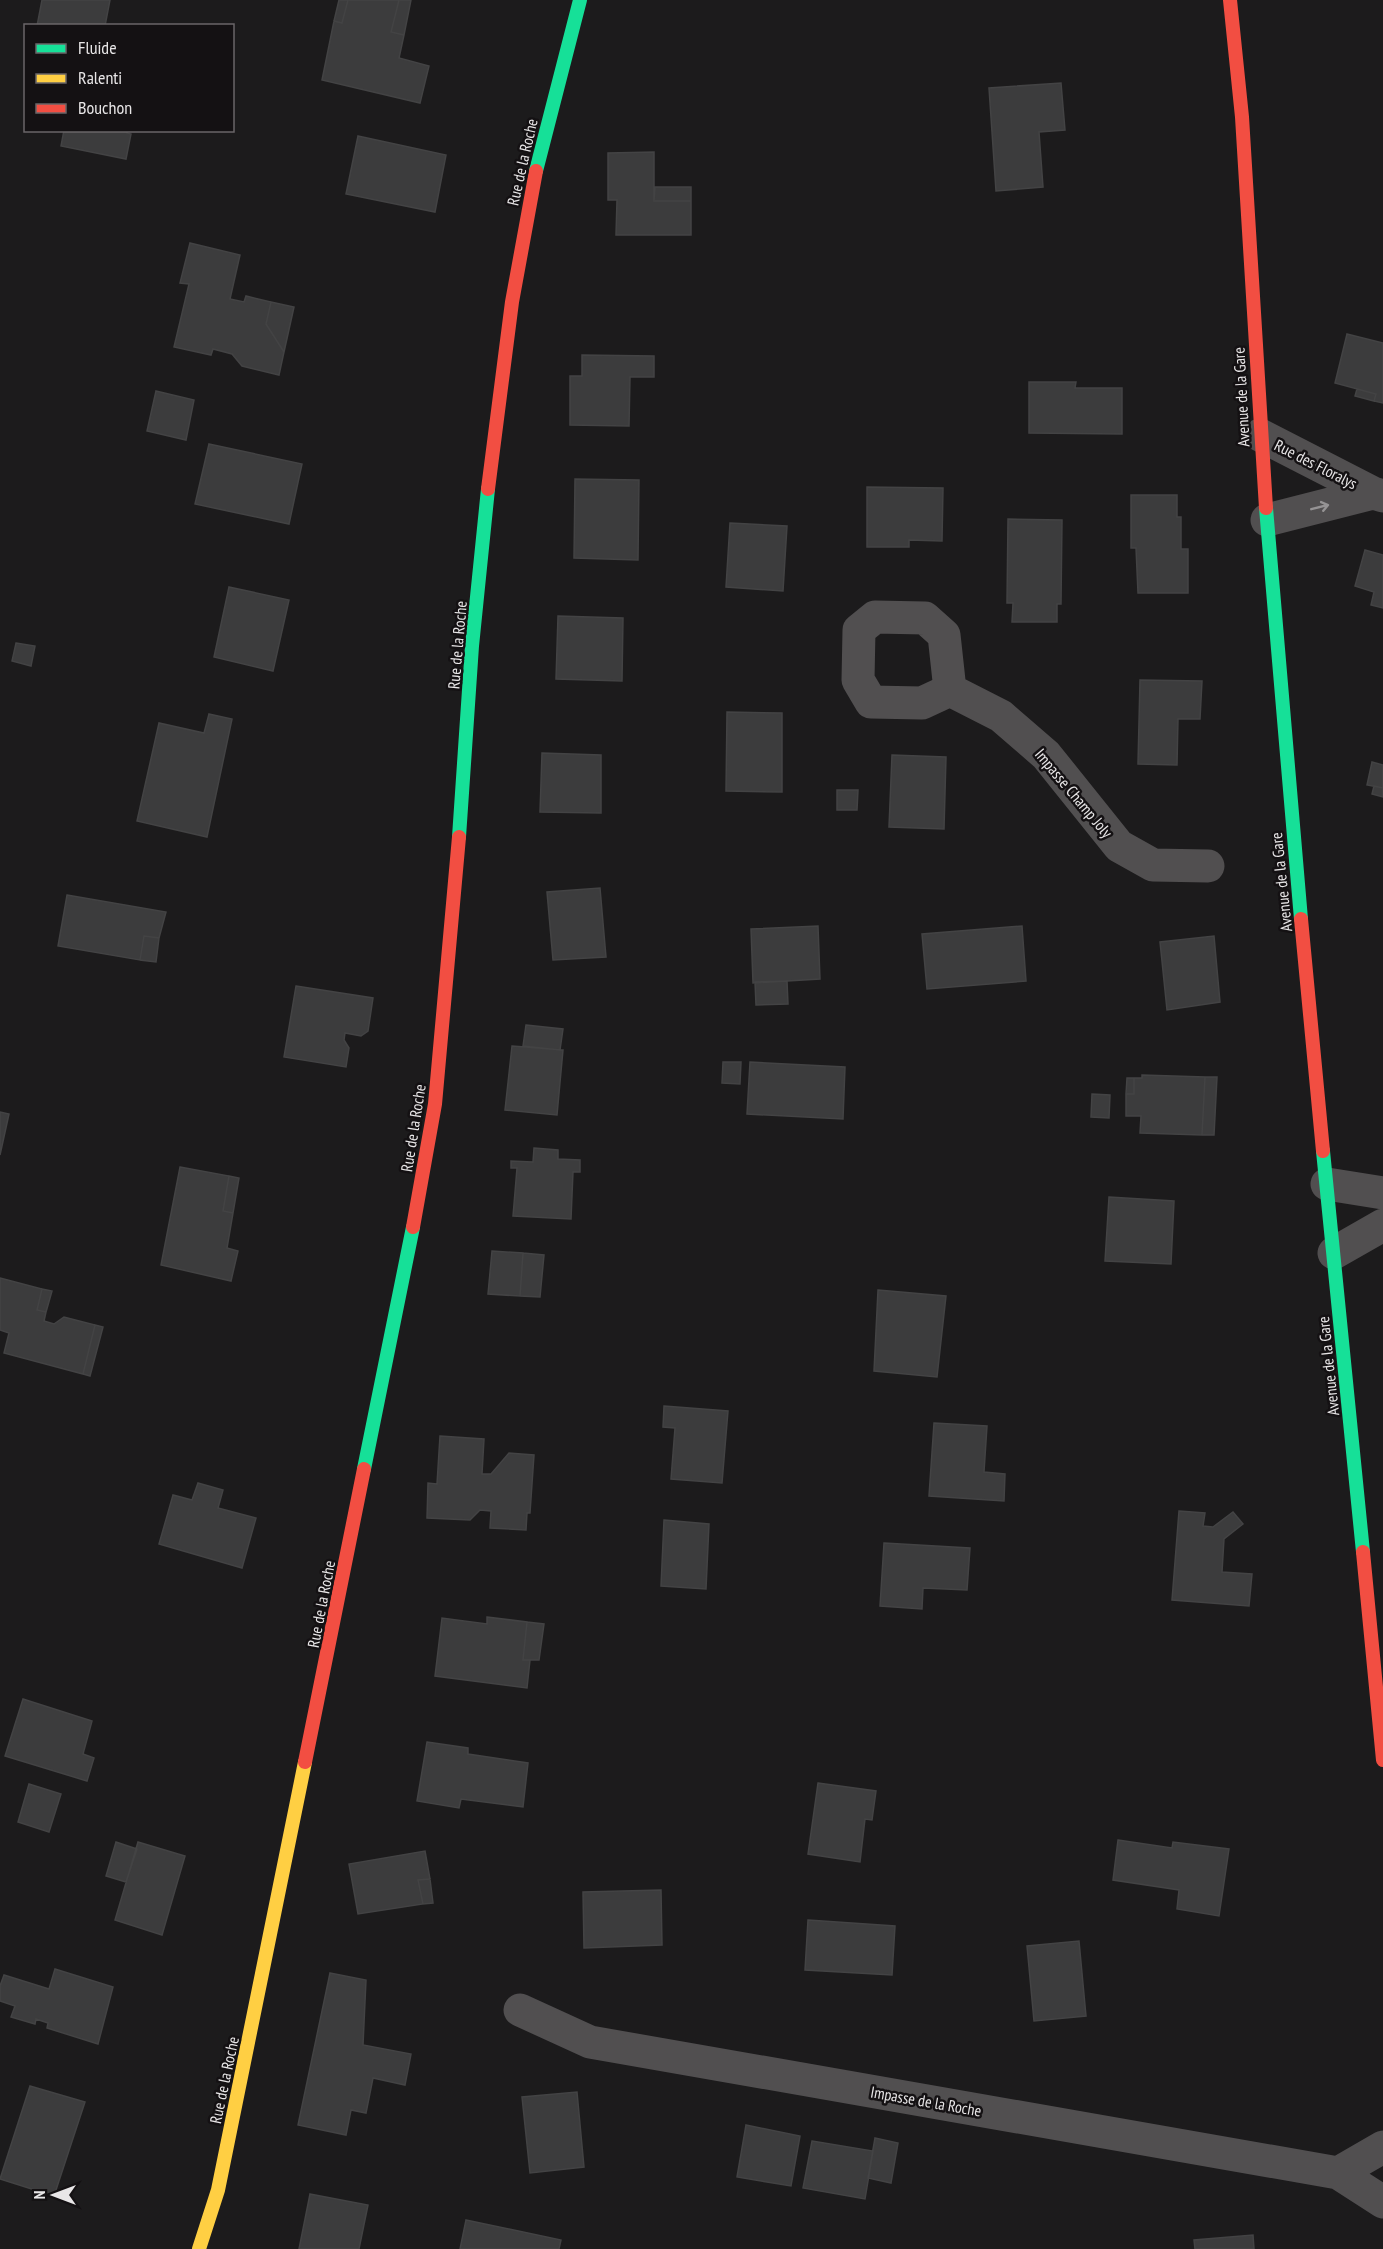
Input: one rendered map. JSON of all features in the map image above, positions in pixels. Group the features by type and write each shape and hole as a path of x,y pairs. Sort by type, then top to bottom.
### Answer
{"street":[{"name":"Rue de la Roche","path":"199,2249 221,2178 413,1229 435,1104 461,815 472,646 498,404 534,177 580,0"},
{"name":"Avenue de la Gare","path":"1230,0 1242,117 1260,435 1290,811 1383,1760"},
{"name":"Rue des Floralys","path":"1260,435 1378,494"},
{"name":"Rue des Floralys","path":"1267,520 1378,494"},
{"name":"Impasse Champ Joly","path":"950,690 1000,716 1046,755 1119,846 1153,865 1208,866"},
{"path":"1327,1184 1383,1193"},
{"path":"1334,1253 1383,1225"},
{"name":"Impasse de la Roche","path":"520,2010 590,2042 1338,2173 1383,2202"},
{"path":"1338,2173 1383,2147"}],"building":[{"path":"42,0 110,0 105,24 37,24"},
{"path":"339,0 348,0 342,23 334,21"},
{"path":"348,0 399,0 391,32 404,35 399,58 429,66 420,103 322,80 334,21 342,23"},
{"path":"399,0 411,0 404,35 391,32"},
{"path":"1061,83 1065,130 1039,132 1043,187 996,191 989,88"},
{"path":"64,132 127,132 131,134 126,159 61,146"},
{"path":"358,136 446,155 435,212 346,194"},
{"path":"654,152 654,201 691,201 691,235 616,235 617,200 608,200 608,153"},
{"path":"655,187 691,187 691,201 654,201"},
{"path":"190,243 240,255 230,299 244,302 246,296 271,302 266,324 284,352 279,375 242,366 232,354 213,349 211,355 174,347 189,284 180,283"},
{"path":"271,302 294,307 284,352 266,324"},
{"path":"1347,334 1383,343 1383,403 1374,401 1376,394 1335,383"},
{"path":"582,355 654,356 654,377 630,377 629,426 570,425 570,376 582,376"},
{"path":"1029,382 1076,382 1075,388 1122,388 1122,434 1029,433"},
{"path":"1357,389 1376,394 1374,401 1355,396"},
{"path":"156,391 194,400 186,440 147,431"},
{"path":"209,444 302,464 289,524 195,504"},
{"path":"575,479 639,480 638,560 574,558"},
{"path":"867,487 943,488 942,541 909,540 909,547 867,547"},
{"path":"1131,495 1177,495 1177,517 1181,517 1181,549 1188,549 1188,593 1138,593 1136,548 1131,548"},
{"path":"1008,519 1062,520 1061,604 1057,604 1057,622 1012,622 1013,603 1007,603"},
{"path":"730,523 787,526 783,591 726,587"},
{"path":"1365,550 1383,555 1383,608 1371,605 1374,592 1355,586"},
{"path":"229,587 289,600 273,671 214,657"},
{"path":"558,616 623,618 622,681 556,679"},
{"path":"16,643 35,646 31,666 12,661"},
{"path":"1140,680 1202,681 1200,719 1178,719 1177,765 1138,764"},
{"path":"727,712 782,713 782,792 726,791"},
{"path":"209,714 232,719 207,837 137,821 159,723 204,733"},
{"path":"542,753 601,755 601,813 540,812"},
{"path":"892,755 946,757 944,829 889,827"},
{"path":"1372,762 1383,765 1383,788 1367,785"},
{"path":"1374,786 1383,788 1383,797 1372,794"},
{"path":"837,790 858,790 857,810 837,810"},
{"path":"600,888 606,957 553,960 547,892"},
{"path":"67,895 166,912 159,938 144,936 140,960 58,946"},
{"path":"818,926 820,979 753,983 751,929"},
{"path":"1022,926 1026,981 927,989 922,934"},
{"path":"144,936 159,938 156,962 140,960"},
{"path":"1214,936 1220,1002 1167,1010 1160,942"},
{"path":"787,981 788,1004 756,1005 755,982"},
{"path":"296,986 373,998 368,1031 361,1036 345,1033 344,1040 349,1048 346,1067 284,1057"},
{"path":"526,1025 563,1029 560,1050 523,1046"},
{"path":"512,1046 563,1050 557,1115 505,1110"},
{"path":"723,1062 741,1062 740,1084 722,1083"},
{"path":"750,1062 845,1067 843,1119 747,1114"},
{"path":"1142,1075 1205,1077 1202,1135 1140,1133 1141,1116 1126,1116 1126,1094 1134,1094 1134,1078 1142,1078"},
{"path":"1205,1077 1217,1077 1214,1135 1202,1135"},
{"path":"1127,1078 1134,1078 1134,1094 1126,1094"},
{"path":"1092,1094 1110,1095 1109,1118 1091,1117"},
{"path":"0,1112 9,1114 0,1155"},
{"path":"534,1148 558,1150 558,1159 580,1160 580,1172 573,1172 571,1219 513,1216 517,1168 511,1168 511,1161 533,1162"},
{"path":"180,1167 229,1176 223,1211 233,1213 227,1248 238,1251 231,1281 161,1265"},
{"path":"229,1176 239,1178 233,1213 223,1211"},
{"path":"1109,1197 1174,1201 1171,1264 1105,1261"},
{"path":"492,1251 523,1253 520,1296 488,1294"},
{"path":"523,1253 544,1255 540,1297 520,1296"},
{"path":"0,1278 42,1289 37,1310 46,1312 44,1321 54,1324 64,1317 95,1325 83,1374 4,1353 9,1333 0,1330"},
{"path":"42,1289 52,1291 46,1312 37,1310"},
{"path":"878,1290 946,1296 937,1377 874,1371"},
{"path":"95,1325 103,1327 90,1376 83,1374"},
{"path":"664,1406 728,1411 722,1483 671,1479 675,1428 663,1427"},
{"path":"934,1423 987,1426 984,1472 1005,1474 1004,1501 929,1496"},
{"path":"440,1436 484,1439 482,1474 491,1474 509,1453 534,1455 530,1513 527,1513 526,1530 490,1528 491,1511 480,1510 470,1520 427,1518 428,1483 437,1484"},
{"path":"198,1483 223,1490 218,1508 256,1518 242,1568 159,1544 173,1495 192,1500"},
{"path":"1179,1511 1205,1513 1203,1526 1213,1527 1233,1512 1243,1524 1224,1539 1222,1572 1252,1574 1249,1606 1172,1600"},
{"path":"664,1520 709,1524 706,1589 661,1586"},
{"path":"884,1543 970,1548 967,1590 923,1588 922,1609 880,1606"},
{"path":"487,1617 527,1622 523,1660 530,1660 527,1688 435,1676 442,1618 487,1624"},
{"path":"527,1622 544,1624 539,1660 523,1660"},
{"path":"23,1699 92,1721 83,1754 94,1758 87,1781 5,1756"},
{"path":"427,1742 468,1748 468,1754 528,1763 523,1807 461,1799 459,1808 417,1801"},
{"path":"818,1783 876,1791 872,1820 865,1819 860,1862 808,1854"},
{"path":"29,1784 61,1794 49,1832 18,1822"},
{"path":"1118,1840 1172,1848 1173,1842 1229,1849 1219,1916 1177,1909 1179,1890 1113,1880"},
{"path":"116,1842 137,1849 126,1882 106,1876"},
{"path":"138,1842 185,1856 162,1935 115,1920"},
{"path":"425,1851 430,1879 418,1880 423,1904 358,1914 349,1864"},
{"path":"430,1879 433,1903 423,1904 418,1880"},
{"path":"661,1890 662,1945 584,1948 583,1892"},
{"path":"808,1920 895,1926 892,1975 805,1970"},
{"path":"1079,1941 1086,2016 1034,2021 1027,1946"},
{"path":"55,1969 113,1987 98,2044 47,2028 48,2023 36,2019 35,2024 11,2017 15,2006 0,2001 0,1986 4,1975 49,1989"},
{"path":"330,1973 366,1980 363,2045 411,2054 405,2085 373,2078 366,2113 351,2110 346,2135 298,2125"},
{"path":"30,2086 85,2102 54,2196 0,2179"},
{"path":"577,2092 584,2167 530,2173 522,2097"},
{"path":"746,2125 800,2136 791,2186 737,2177"},
{"path":"875,2138 898,2143 891,2183 868,2178"},
{"path":"812,2141 873,2151 865,2199 803,2188"},
{"path":"310,2194 368,2205 359,2249 299,2249"},
{"path":"466,2220 561,2240 559,2249 460,2249"},
{"path":"1253,2235 1254,2249 1195,2249 1194,2240"}],"traffic: fast":[{"path":"536,171 580,0"},
{"path":"459,837 472,646 488,489"},
{"path":"1266,508 1301,919"},
{"path":"1323,1151 1363,1552"},
{"path":"364,1469 413,1227"}],"traffic: slow":[{"path":"199,2249 218,2190 305,1762"}],"traffic: jam":[{"path":"1230,0 1242,117 1266,508"},
{"path":"488,489 512,302 536,171"},
{"path":"413,1227 435,1104 459,837"},
{"path":"1301,919 1323,1151"},
{"path":"305,1762 364,1469"},
{"path":"1363,1552 1383,1760"}]}
